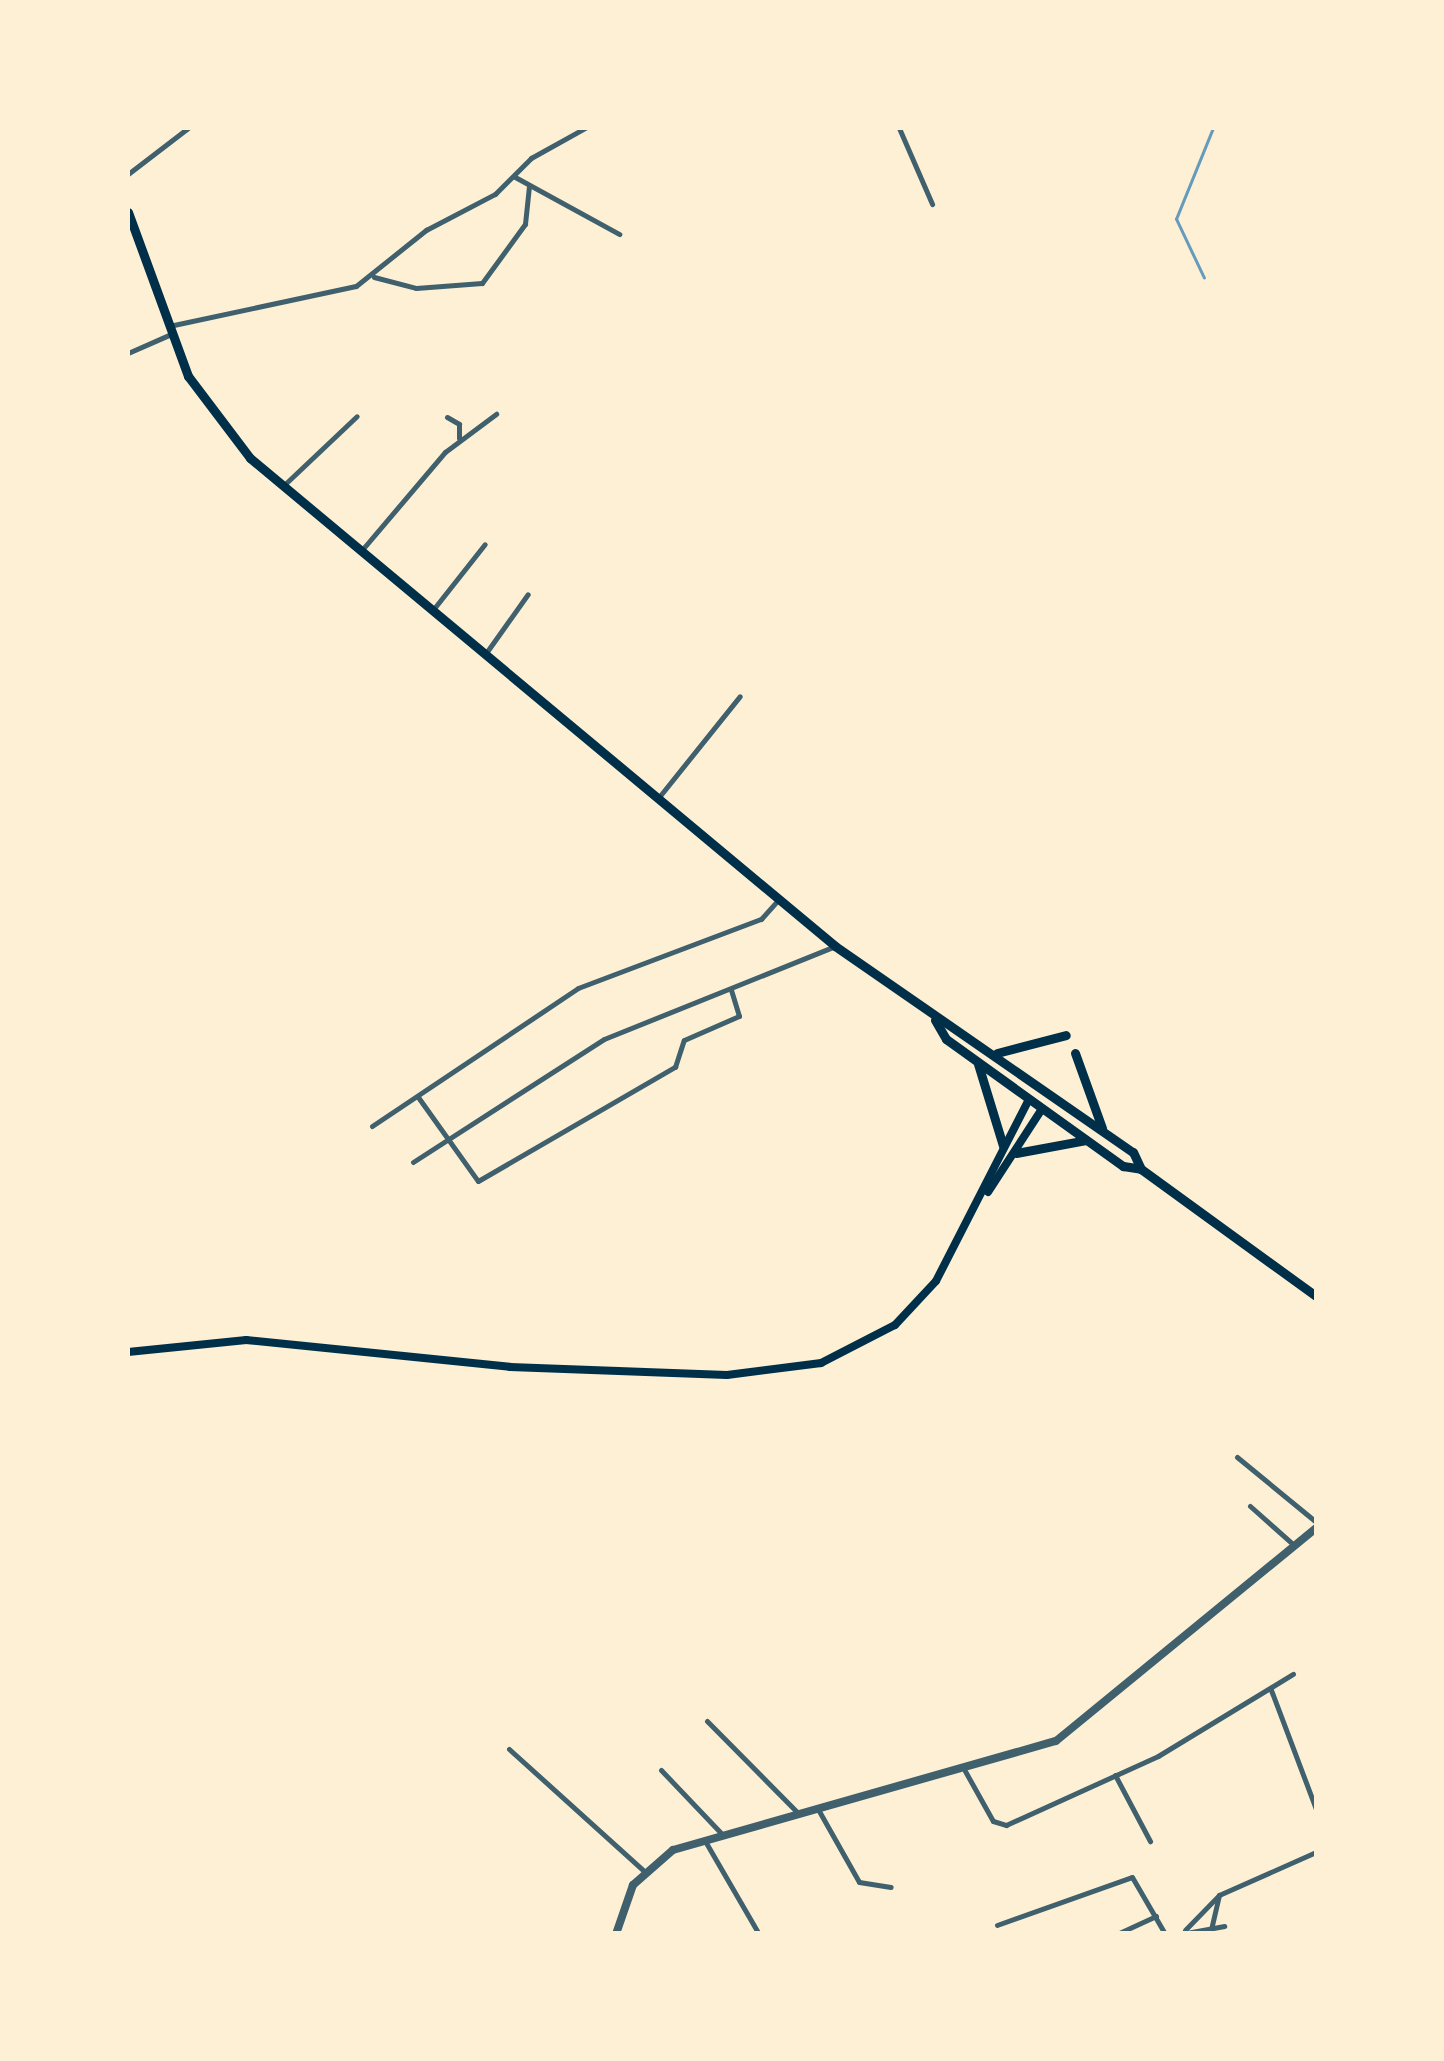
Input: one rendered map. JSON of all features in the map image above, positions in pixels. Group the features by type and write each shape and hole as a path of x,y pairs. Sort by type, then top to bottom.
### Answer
{"highway":[{"path":"128,212 168,331 211,413 281,487 835,946 935,1020 996,1053 1103,1130 1141,1169"},
{"path":"935,1020 977,1062 1086,1140 1141,1169 1316,1296"},
{"path":"996,1053 1066,1035"},
{"path":"1076,1052 1103,1130"},
{"path":"977,1062 1003,1146"},
{"path":"1030,1099 1038,1084"},
{"path":"1042,1108 1051,1094"},
{"path":"1016,1153 1086,1140"}],"main road":[{"path":"982,1199 1003,1146 1030,1099"},
{"path":"128,1352 246,1340 490,1366 728,1375 800,1368 852,1350 908,1313 1042,1108"}],"street":[{"path":"128,174 188,128"},
{"path":"128,353 168,331 374,277 426,230 515,177 586,128"},
{"path":"899,128 932,204"},
{"path":"515,177 618,234"},
{"path":"374,277 416,288 482,283 525,224 529,186"},
{"path":"361,551 458,438 496,414"},
{"path":"281,487 357,416"},
{"path":"447,417 460,424 458,438"},
{"path":"432,611 485,544"},
{"path":"486,653 528,594"},
{"path":"657,799 740,696"},
{"path":"372,1126 578,988 761,919 778,900"},
{"path":"413,1162 604,1038 835,946"},
{"path":"418,1097 471,1179 483,1180 611,1096 674,1067 684,1040 740,1016 731,988"},
{"path":"616,1934 644,1870 705,1840 965,1771 1056,1741 1316,1525 1236,1456"},
{"path":"1250,1506 1295,1546"},
{"path":"965,1771 1001,1826 1115,1776 1292,1674"},
{"path":"1271,1689 1316,1808"},
{"path":"707,1721 800,1815"},
{"path":"509,1750 644,1870"},
{"path":"661,1770 724,1837"},
{"path":"1115,1776 1150,1841"},
{"path":"818,1810 859,1882 890,1887"},
{"path":"705,1840 758,1934"},
{"path":"1183,1932 1220,1894 1316,1852"},
{"path":"997,1924 1132,1877 1165,1934"},
{"path":"1212,1926 1220,1894"},
{"path":"1116,1934 1156,1916"},
{"path":"1183,1932 1224,1926"}],"waterway":[{"path":"1204,278 1176,219 1213,128"}]}
